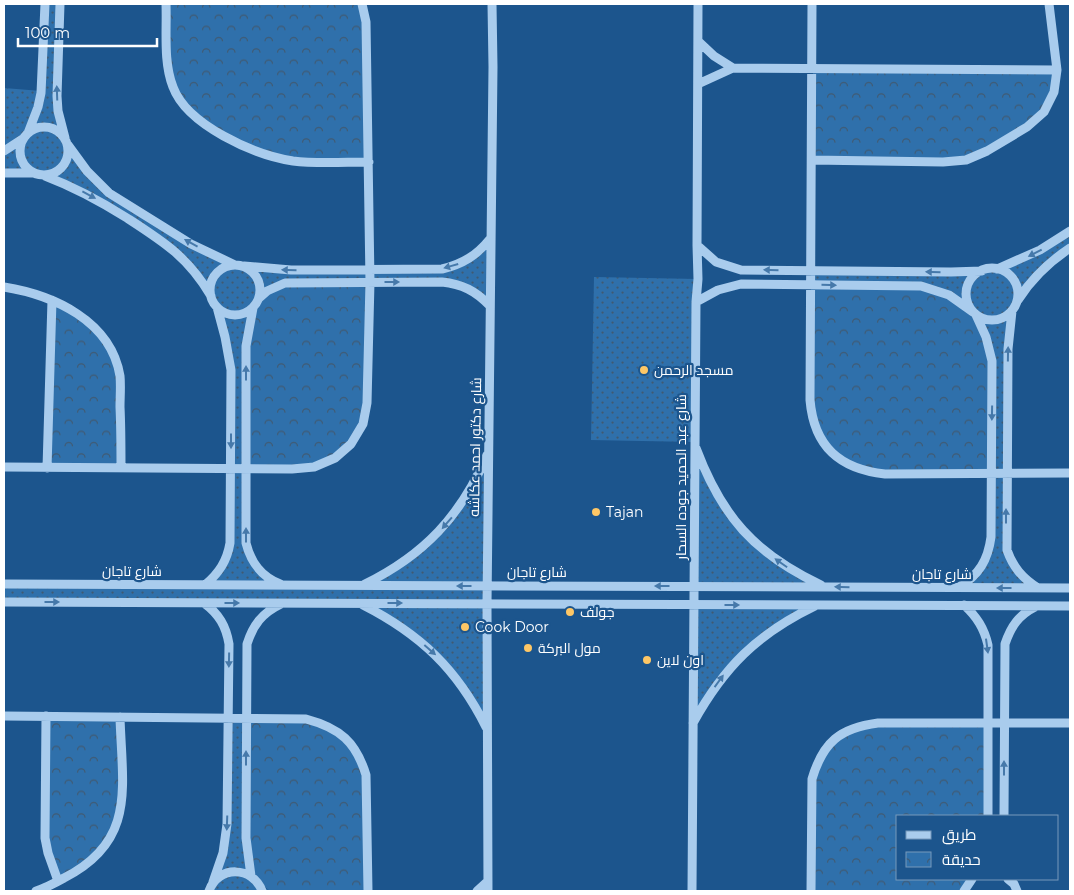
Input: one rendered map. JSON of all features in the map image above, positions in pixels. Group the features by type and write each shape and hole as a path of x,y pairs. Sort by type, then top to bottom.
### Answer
{"street":[{"path":"45,4 41,93 21,145 20,154 22,162 27,169 34,173 89,195 168,244 192,269 217,307 231,370 230,543 228,553 219,571 205,585"},
{"path":"45,176 61,169 69,154 60,118 57,96 60,4"},
{"path":"166,4 168,68 173,88 183,106 197,118 228,138 270,155 293,161 369,162"},
{"path":"4,467 314,467 335,458 351,444 363,424 367,403 370,282 369,162 366,22 362,4"},
{"name":"شارع دكتور احمد عكاشه","path":"488,891 486,604 492,4"},
{"name":"شارع عبد الحميد جوده السحار","path":"693,891 694,442 698,280 698,4"},
{"path":"812,4 810,400 812,417 817,432 826,446 838,458 867,472 885,474 1070,473"},
{"path":"812,160 943,162 966,160 1007,140 1044,112 1054,92 1057,70 1049,4"},
{"path":"698,42 714,56 733,68"},
{"path":"698,84 733,68 1057,70"},
{"path":"4,152 36,129 44,127 53,129 61,134 86,171 109,193 191,244 239,266 250,269 258,279 261,291 260,298"},
{"path":"4,173 34,173"},
{"path":"697,245 716,262 735,268 811,271 982,271 997,269 1040,250 1070,231"},
{"path":"211,296 212,281 215,275 221,270 239,266 291,270 442,269 454,266 474,255 490,239"},
{"path":"1038,588 1018,572 1011,562 1007,550 1008,349 1012,311 1017,302 1036,275 1070,248"},
{"path":"997,269 1007,273 1014,281 1018,291 1017,302"},
{"path":"958,588 978,572 985,562 989,550 992,361 986,337 968,305 966,297 970,281 982,271"},
{"path":"217,307 230,315 246,313 253,308 267,291 284,284 370,282 453,283 474,291 490,306"},
{"path":"696,302 718,290 741,284 921,286 949,295 985,319 995,320 1004,317 1012,311"},
{"path":"4,287 52,300 74,311 103,336 114,355 120,377 121,468"},
{"path":"47,468 52,300"},
{"path":"253,308 246,346 246,543 249,554 262,574 282,585"},
{"path":"694,442 706,474 718,496 742,530 766,553 794,572 824,586"},
{"path":"362,585 386,573 409,558 442,529 465,500 489,451"},
{"name":"شارع تاجان","path":"4,584 1070,588"},
{"path":"334,585 335,603"},
{"path":"895,587 895,605"},
{"path":"4,602 1070,606"},
{"path":"204,603 214,610 222,620 229,644 226,839 210,888"},
{"path":"262,891 253,877 246,838 247,644 251,631 259,619 269,610 282,603"},
{"path":"361,603 414,635 436,655 474,703 487,730"},
{"path":"693,723 724,674 744,652 783,623 817,605"},
{"path":"964,605 980,623 988,645 988,815"},
{"path":"1004,815 1005,644 1009,632 1016,621 1026,612 1037,606"},
{"path":"4,716 306,719 324,723 339,732 351,744 361,759 366,776 368,891"},
{"path":"46,716 45,838 58,881"},
{"path":"36,891 76,872 94,859 106,846 114,831 122,798 120,717"},
{"path":"811,891 812,779 817,762 827,746 842,733 859,726 878,723 1070,723"},
{"path":"210,888 221,875 231,871 242,872 253,877 270,891"},
{"path":"964,891 971,880"},
{"path":"477,891 488,881"}],"green space":[{"path":"45,4 60,4 57,81 68,145 109,193 235,265 454,266 490,239 490,306 464,286 294,283 260,298 253,308 249,554 272,580 362,585 386,573 448,522 489,451 487,730 436,655 361,603 4,602 4,584 205,585 228,553 231,370 217,307 211,296 168,244 45,176 34,173 4,173 4,88 41,91"},
{"path":"166,4 362,4 369,162 293,161 270,155 212,128 173,88"},
{"path":"813,69 1057,70 1044,112 966,160 812,160"},
{"path":"1070,231 1070,248 1017,302 1012,311 1010,323 1011,561 1038,588 958,588 969,581 989,550 992,361 811,285 811,271 982,271 997,269"},
{"path":"594,277 698,279 694,442 591,440"},
{"path":"370,282 367,403 351,444 314,467 246,468 246,346 253,308 259,298 275,286"},
{"path":"811,285 935,289 976,315 990,349 991,473 885,474 837,458 811,417"},
{"path":"52,300 103,336 120,377 121,468 47,468"},
{"path":"694,442 722,503 766,553 824,586 694,586"},
{"path":"694,604 817,605 744,652 693,723"},
{"path":"46,716 120,717 122,798 106,847 58,881 48,853"},
{"path":"228,718 246,718 260,885 270,891 208,891 223,853"},
{"path":"246,718 323,723 361,759 368,891 270,891 251,876"},
{"path":"988,723 988,815 896,815 896,880 971,880 962,891 811,891 812,779 827,746 859,726"}],"place":[{"name":"مسجد الرحمن","path":"644,370"},
{"name":"Tajan","path":"596,512"},
{"name":"جولف","path":"570,612"},
{"name":"Cook Door","path":"465,627"},
{"name":"مول البركة","path":"528,648"},
{"name":"اون لاين","path":"647,660"}]}
